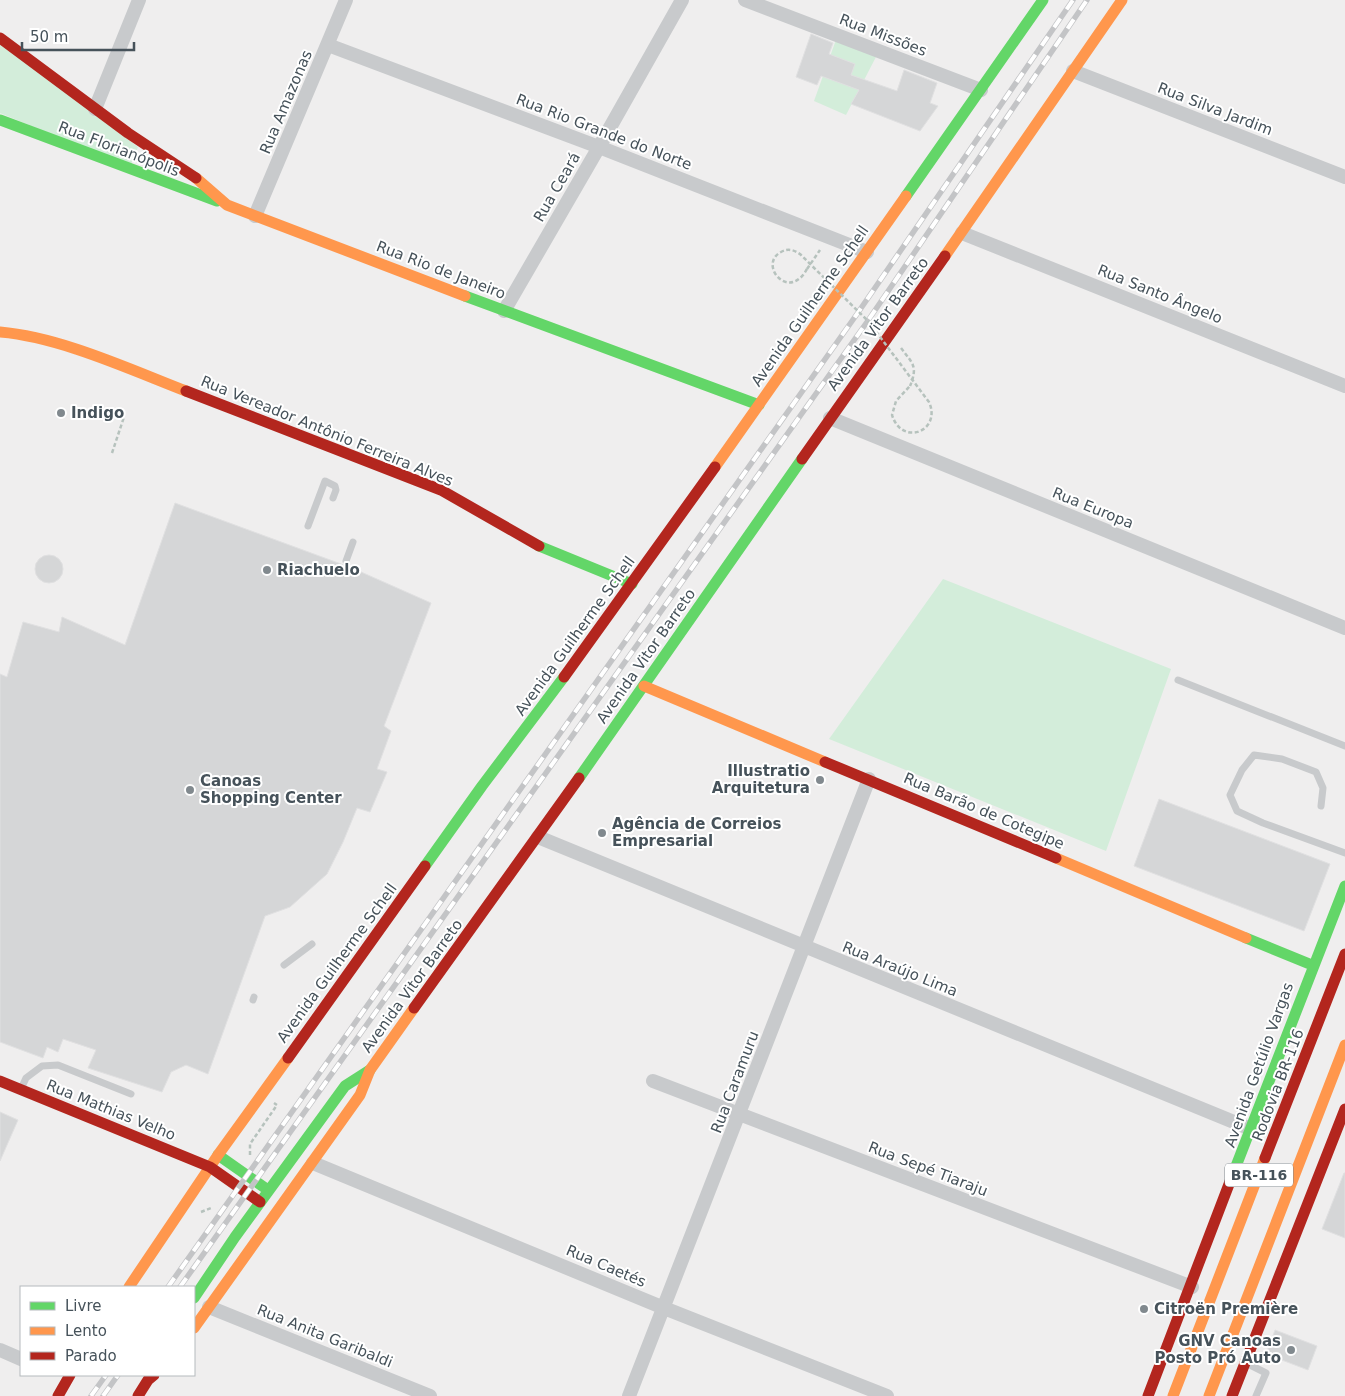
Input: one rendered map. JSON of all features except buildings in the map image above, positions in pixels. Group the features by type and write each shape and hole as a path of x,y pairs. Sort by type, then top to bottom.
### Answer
{"main road":[{"name":"Avenida Guilherme Schell","path":"130,1286 218,1155 482,786 632,584 1043,0"},
{"name":"Avenida Vitor Barreto","path":"195,1327 360,1095 370,1070 538,837 830,418 962,233 1122,0"},
{"name":"Rua Rio de Janeiro","path":"0,38 128,133 189,172 227,205 504,311 759,405"},
{"name":"Rua Florianópolis","path":"0,120 227,205"},
{"name":"Rua Rio de Janeiro","path":"128,133 142,151 145,160 138,173"},
{"name":"Rua Vereador Antônio Ferreira Alves","path":"0,332 23,334 92,355 441,490 539,546 632,584"},
{"name":"Rua Barão de Cotegipe","path":"644,686 1312,965"},
{"name":"Avenida Getúlio Vargas","path":"1148,1396 1192,1287 1312,965 1345,886"},
{"name":"Rodovia BR-116","path":"1173,1396 1345,954"},
{"name":"BR-116","path":"1208,1396 1345,1045"},
{"path":"195,1297 268,1190 345,1086 370,1070"},
{"name":"Rua Mathias Velho","path":"0,1081 210,1167 260,1202"},
{"path":"1232,1396 1345,1109"},
{"path":"218,1155 268,1190"},
{"path":"58,1396 66,1376"},
{"path":"138,1396 151,1376"}],"street":[{"path":"95,109 139,0"},
{"name":"Rua Amazonas","path":"255,216 346,0"},
{"name":"Rua Ceará","path":"504,311 682,0"},
{"name":"Rua Missões","path":"745,0 981,90"},
{"name":"Rua Rio Grande do Norte","path":"328,45 599,147 867,252"},
{"name":"Rua Silva Jardim","path":"1073,71 1345,177"},
{"name":"Rua Santo Ângelo","path":"962,233 1345,386"},
{"name":"Rua Europa","path":"830,418 1345,628"},
{"name":"Rua Caramuru","path":"629,1396 805,948 869,779"},
{"name":"Rua Araújo Lima","path":"538,837 1251,1130"},
{"name":"Rua Sepé Tiaraju","path":"653,1081 1192,1287"},
{"name":"Rua Caetés","path":"313,1163 664,1308 887,1396"},
{"name":"Rua Anita Garibaldi","path":"209,1307 430,1396"},
{"path":"0,1350 20,1359"}],"lane":[{"path":"308,526 325,481 335,486 336,490 333,498"},
{"path":"346,561 353,542"},
{"path":"1178,680 1345,746"},
{"path":"1321,806 1323,788 1316,772 1282,759 1254,755 1242,770 1230,795 1237,811 1263,823 1345,854"},
{"path":"284,965 312,944"},
{"path":"21,1090 26,1078 42,1066 58,1065 131,1094"},
{"path":"1245,1363 1266,1373 1256,1396"}],"path":[{"path":"829,238 807,269 796,281 784,282 774,273 773,262 784,251 789,250 800,254 868,321 929,402 932,408 930,422 924,429 918,432 904,431 894,421 892,415 896,402 910,386 915,374 913,363 890,333"},
{"path":"112,453 124,417"}],"green space":[{"path":"837,37 878,53 846,115 814,101"},
{"path":"0,43 138,147 130,167 0,113"},
{"path":"943,579 1171,669 1106,851 829,739"}],"railway":[{"path":"169,1286 857,314 1073,0"},
{"path":"181,1286 867,322 1087,0"},
{"path":"91,1396 105,1376"},
{"path":"103,1396 117,1376"}],"traffic: fast":[{"path":"906,196 1043,0"},
{"path":"0,120 217,201"},
{"path":"465,296 759,405"},
{"path":"579,778 802,459"},
{"path":"539,546 632,584"},
{"path":"425,866 564,677"},
{"path":"1231,1179 1345,886"},
{"path":"1246,938 1312,965"},
{"path":"195,1297 235,1237 345,1086 370,1070"},
{"path":"218,1155 268,1190"}],"traffic: slow":[{"path":"945,256 1122,0"},
{"path":"196,178 227,205 465,296"},
{"path":"715,467 906,196"},
{"path":"0,332 23,335 70,347 186,391"},
{"path":"644,686 825,762"},
{"path":"1056,858 1246,938"},
{"path":"195,1327 360,1095 370,1070 414,1008"},
{"path":"1209,1396 1345,1045"},
{"path":"130,1286 218,1155 288,1058"},
{"path":"1173,1396 1265,1158"}],"traffic: jam":[{"path":"0,38 128,133 196,178"},
{"path":"802,459 945,256"},
{"path":"186,391 441,490 539,546"},
{"path":"564,677 715,467"},
{"path":"825,762 1056,858"},
{"path":"414,1008 579,778"},
{"path":"288,1058 425,866"},
{"path":"1265,1158 1345,954"},
{"path":"0,1081 210,1167 260,1202"},
{"path":"1232,1396 1345,1109"},
{"path":"1148,1396 1231,1179"},
{"path":"58,1396 69,1376"},
{"path":"138,1396 153,1376"}],"place":[{"name":"Indigo","path":"61,413"},
{"name":"Riachuelo","path":"267,570"},
{"name":"Illustratio Arquitetura","path":"820,780"},
{"name":"Canoas Shopping Center","path":"190,790"},
{"name":"Agência de Correios Empresarial","path":"602,833"},
{"name":"Citroën Première","path":"1144,1309"},
{"name":"GNV Canoas Posto Pró Auto","path":"1291,1350"}]}
